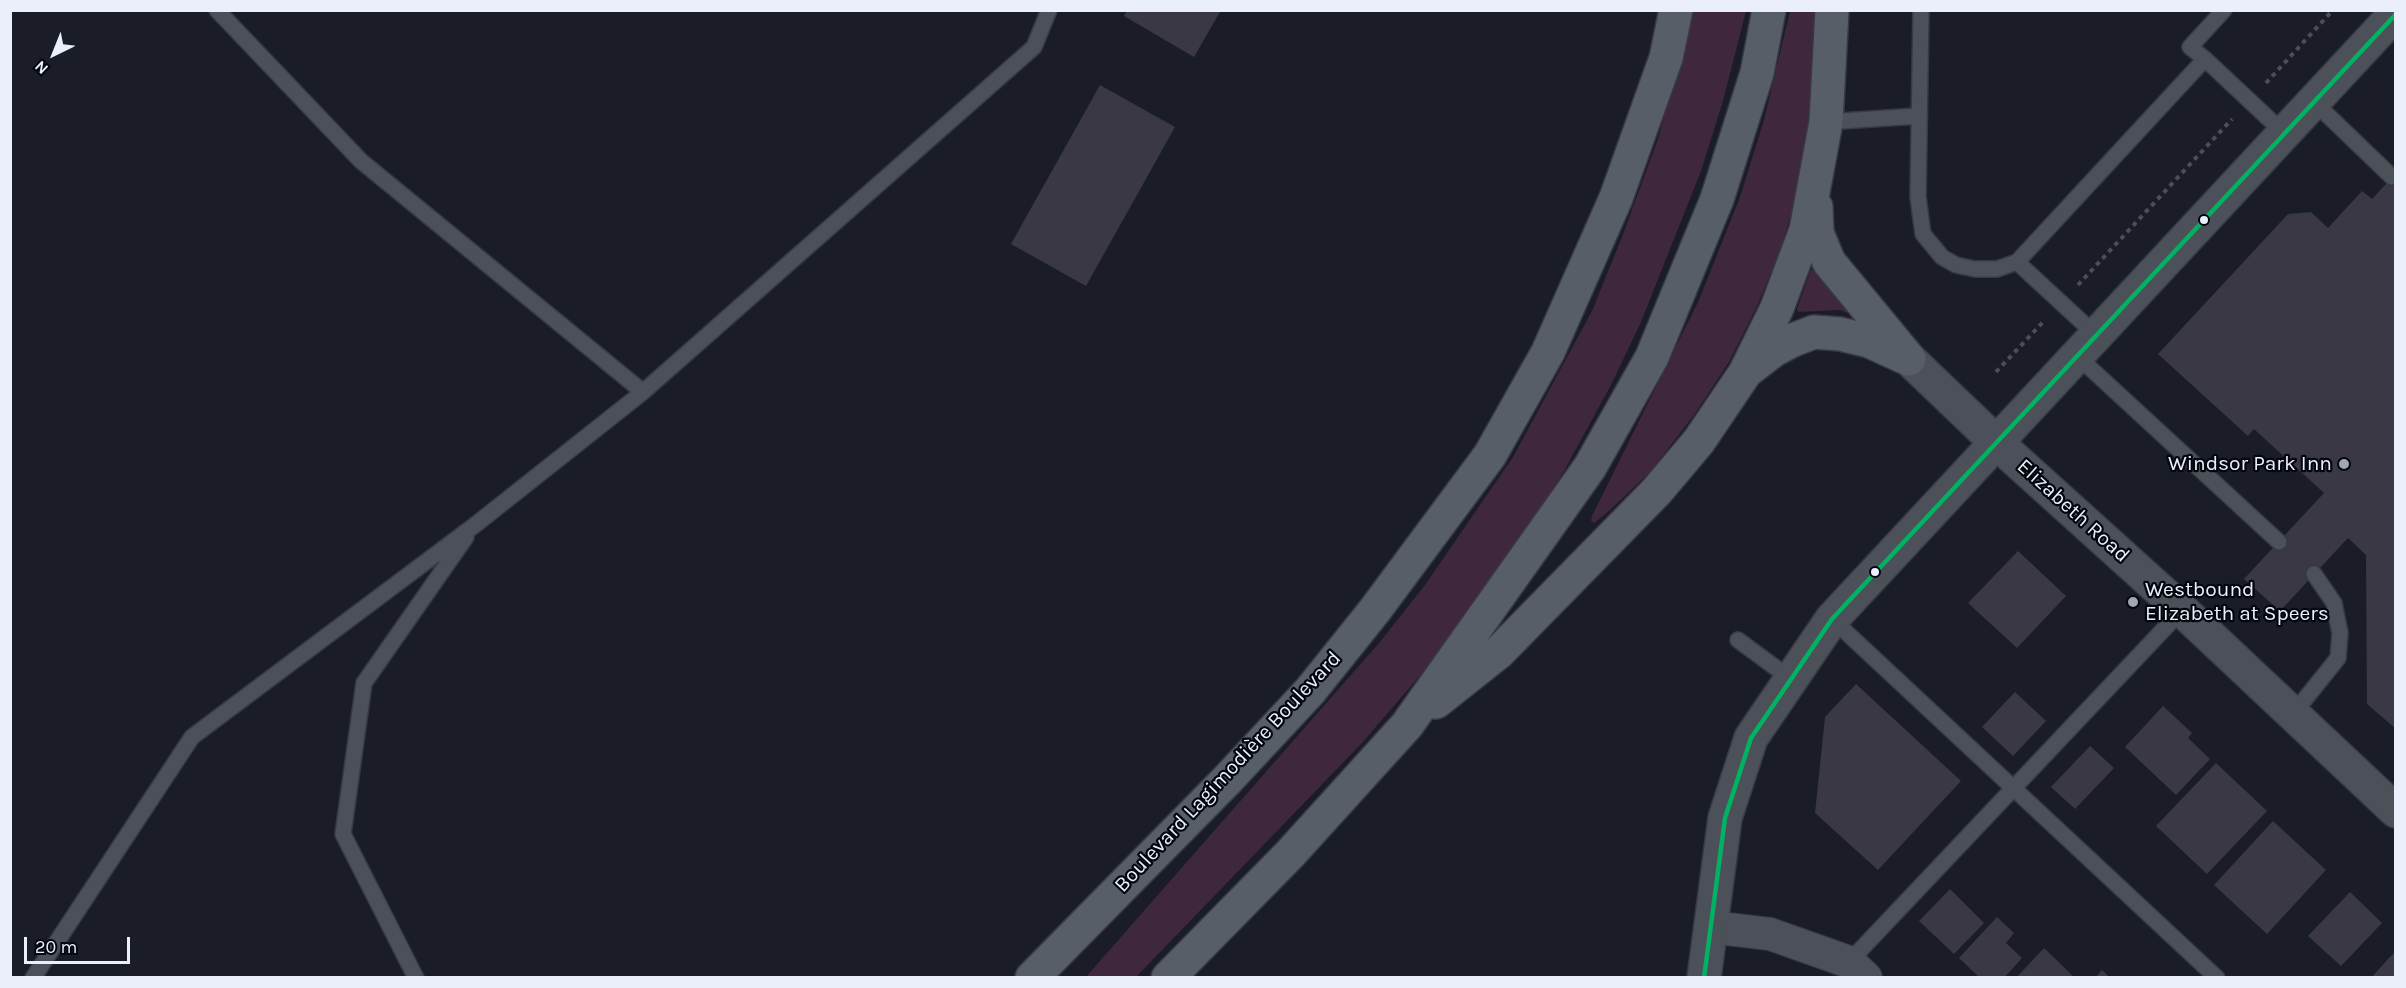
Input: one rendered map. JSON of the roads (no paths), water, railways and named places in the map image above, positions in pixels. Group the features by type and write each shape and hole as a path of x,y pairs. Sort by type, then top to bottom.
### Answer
{"main road":[{"name":"Boulevard Lagimodière Boulevard","path":"1032,978 1228,779 1310,692 1375,610 1490,455 1548,352 1616,198 1666,58 1676,10"},
{"path":"1168,978 1290,854 1407,725 1590,467 1652,357 1717,199 1757,73 1769,10"},
{"path":"1407,725 1499,652 1656,492 1699,441 1744,373 1777,308 1806,230 1826,122 1832,10"},
{"path":"1815,187 1817,233 1829,262 1908,359"},
{"path":"1744,373 1774,350 1793,339 1814,332 1840,334 1869,341 1908,359"}],"street":[{"path":"1704,978 1725,818 1751,738 1832,619 2396,13"},
{"name":"Elizabeth Road","path":"1908,359 1997,443 2182,610 2396,811"},
{"path":"1710,927 1770,934 1858,970"}],"lane":[{"path":"217,10 361,161 643,392"},
{"path":"33,978 192,737 475,525 643,392 1034,47 1048,10"},
{"path":"1921,10 1918,197 1923,234 1942,257 1956,265 1975,269 1998,269 2017,262 2205,59"},
{"path":"2224,10 2190,47 2283,133"},
{"path":"2313,101 2392,177"},
{"path":"1826,122 1918,116"},
{"path":"2017,262 2086,345 2279,542"},
{"path":"416,978 343,834 364,683 475,525"},
{"path":"2293,714 2338,658 2340,633 2334,603 2314,574"},
{"path":"1858,970 2014,788 2182,610"},
{"path":"1832,619 2217,978"},
{"path":"1738,639 1791,679"}],"place":[{"name":"Windsor Park Inn","path":"2344,464"},
{"name":"Westbound Elizabeth at Speers","path":"2133,602"}]}
